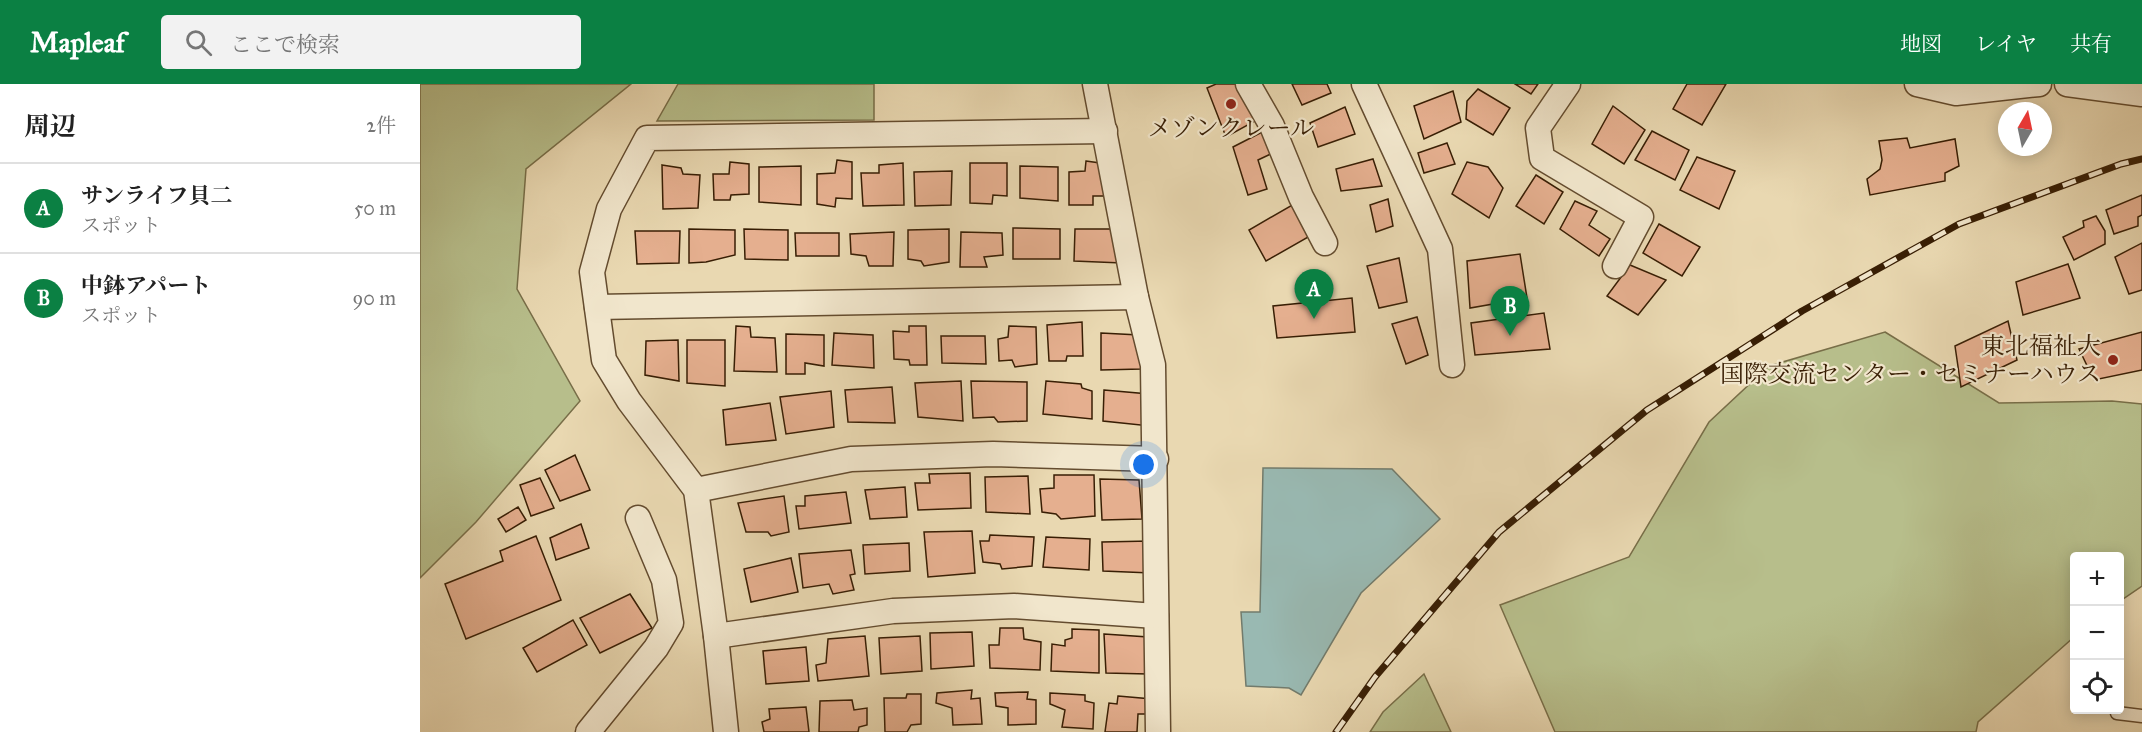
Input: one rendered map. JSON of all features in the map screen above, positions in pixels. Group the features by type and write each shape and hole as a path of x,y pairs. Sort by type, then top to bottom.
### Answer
{"street":[{"path":"1095,84 1136,297 1154,365 1158,732"},
{"path":"1248,84 1272,126 1301,197 1328,241"},
{"path":"1364,84 1440,249 1452,365"},
{"path":"1568,84 1538,128 1542,158 1641,217 1615,266"},
{"path":"1917,84 1956,93 2039,84"},
{"path":"2067,84 2142,94"},
{"path":"726,732 716,636 696,490 629,401 604,360 592,272 609,209 647,138 1105,131"},
{"path":"597,307 1136,297"},
{"path":"696,490 851,459 993,454 1156,459"},
{"path":"588,732 656,648 671,623 664,580 638,518"},
{"path":"716,636 893,611 1014,606 1156,616"}],"lane":[{"path":"2124,714 2142,716"}],"green space":[{"path":"420,84 631,84 526,169 517,289 580,401 476,522 420,578"},
{"path":"678,84 874,84 874,120 657,121"},
{"path":"1885,332 1999,403 2112,401 2142,404 2142,586 2124,598 2124,552 2070,552 2070,641 1978,722 1976,732 1555,732 1500,605 1629,557 1709,422 1769,366"},
{"path":"1424,674 1451,732 1370,732 1383,712"}],"water":[{"path":"1263,468 1392,469 1440,519 1361,593 1301,695 1289,688 1246,686 1241,612 1260,612"}],"building":[{"name":"メゾンクレール","path":"1216,84 1240,84 1255,121 1226,137 1207,88"},
{"path":"1292,84 1327,84 1331,93 1302,105"},
{"path":"1515,84 1538,84 1531,94"},
{"path":"1687,84 1726,84 1702,125 1673,109"},
{"path":"1478,89 1510,108 1493,135 1466,119 1467,101"},
{"path":"1453,91 1461,122 1424,139 1414,106"},
{"path":"1613,106 1645,130 1624,164 1592,144"},
{"path":"1345,107 1355,134 1318,147 1310,123"},
{"path":"1266,130 1275,152 1258,160 1267,189 1248,195 1233,147"},
{"path":"1652,131 1689,150 1675,180 1635,160"},
{"path":"1907,138 1910,148 1955,139 1959,166 1945,173 1945,181 1870,195 1867,179 1880,169 1882,160 1879,141"},
{"path":"1447,143 1455,164 1424,173 1418,153"},
{"path":"1697,157 1735,171 1719,209 1680,190"},
{"path":"1373,159 1382,186 1341,191 1336,169"},
{"path":"837,160 852,162 852,199 836,198 835,207 817,204 817,174 835,173"},
{"path":"1086,161 1107,164 1108,196 1093,196 1093,205 1069,205 1069,172 1085,171"},
{"path":"730,162 749,164 749,194 731,195 730,200 714,200 713,174 729,174"},
{"path":"1467,162 1488,167 1503,188 1489,218 1452,194"},
{"path":"903,163 904,205 863,206 861,173 879,173 879,165"},
{"path":"970,163 1007,163 1007,196 993,195 992,204 970,203"},
{"path":"662,165 681,168 683,174 700,175 698,208 663,209"},
{"path":"801,166 801,205 759,202 759,167"},
{"path":"1020,166 1058,167 1058,201 1020,198"},
{"path":"952,171 951,205 915,206 914,172"},
{"path":"1536,175 1563,192 1544,224 1516,206"},
{"path":"2142,195 2142,215 2138,217 2138,226 2114,234 2106,210"},
{"path":"1388,199 1393,226 1376,232 1370,205"},
{"path":"1575,201 1597,211 1589,225 1610,239 1599,256 1560,229"},
{"path":"1294,204 1310,236 1266,261 1249,230"},
{"path":"2096,216 2105,231 2105,244 2074,260 2063,237 2084,227 2083,221"},
{"path":"1659,224 1700,247 1682,276 1643,253"},
{"path":"1013,228 1060,229 1060,259 1013,259"},
{"path":"689,229 735,230 735,255 706,262 689,263"},
{"path":"744,229 788,230 788,260 745,259"},
{"path":"949,229 949,262 924,266 921,261 908,259 908,230"},
{"path":"1075,229 1119,229 1122,263 1074,261"},
{"path":"635,231 680,231 679,263 637,264"},
{"path":"894,232 893,266 869,266 866,256 851,254 850,234"},
{"path":"961,232 1002,233 1003,255 984,257 987,267 960,267"},
{"path":"795,233 839,233 839,256 796,256"},
{"path":"2142,243 2142,290 2129,294 2115,257"},
{"path":"1520,254 1527,298 1470,308 1467,261"},
{"path":"1399,258 1407,302 1379,308 1367,266"},
{"path":"2068,264 2080,298 2023,315 2016,282"},
{"path":"1630,265 1666,280 1638,315 1607,296"},
{"path":"1352,298 1355,332 1277,338 1273,306"},
{"path":"1544,313 1550,349 1475,355 1471,323"},
{"path":"1417,317 1428,355 1406,364 1392,324"},
{"path":"2008,321 2017,360 1961,387 1955,346"},
{"path":"1082,322 1083,356 1067,356 1066,361 1049,361 1047,325"},
{"path":"736,326 750,327 751,337 775,338 777,372 734,371"},
{"path":"909,326 926,326 927,365 910,365 909,360 894,359 893,331 909,332"},
{"path":"1009,326 1036,327 1037,364 1015,367 1012,360 999,361 998,339 1008,337"},
{"name":"東北福祉大 国際交流センター・セミナーハウス","path":"2142,332 2142,370 2094,380 2079,349"},
{"path":"834,333 873,335 874,368 832,365"},
{"path":"1101,333 1139,335 1141,369 1101,370"},
{"path":"786,334 824,335 824,366 805,363 805,374 786,374"},
{"path":"941,336 985,336 986,364 942,363"},
{"path":"678,340 679,381 645,375 646,341"},
{"path":"687,340 725,340 725,386 687,383"},
{"path":"961,381 963,421 918,417 915,383"},
{"path":"971,381 1027,382 1027,421 998,422 994,417 973,418"},
{"path":"1046,381 1081,384 1082,388 1092,391 1092,419 1043,414"},
{"path":"892,387 895,423 848,422 845,390"},
{"path":"1104,390 1149,394 1150,426 1103,421"},
{"path":"831,391 834,427 786,434 780,397"},
{"path":"770,403 776,440 726,445 723,410"},
{"path":"575,455 590,490 560,501 545,470"},
{"path":"970,473 971,508 918,510 915,483 930,483 929,474"},
{"path":"1054,475 1094,475 1095,516 1061,519 1056,514 1042,512 1040,489 1054,488"},
{"path":"1028,476 1030,514 986,512 985,477"},
{"path":"540,478 554,508 531,516 520,485"},
{"path":"1100,479 1139,480 1142,519 1102,520"},
{"path":"905,487 907,517 870,519 865,490"},
{"path":"846,492 851,523 799,529 796,506 805,506 805,496"},
{"path":"784,496 789,532 771,536 768,532 746,532 738,503"},
{"path":"518,507 526,520 506,532 498,519"},
{"path":"581,524 589,548 556,560 550,538"},
{"path":"972,531 975,573 928,577 924,532"},
{"path":"990,535 1034,537 1032,566 1002,569 1000,564 983,562 980,541 989,541"},
{"path":"536,536 561,600 466,639 445,584 503,561 500,551"},
{"path":"1046,537 1090,539 1089,570 1043,567"},
{"path":"1150,541 1151,573 1103,571 1102,542"},
{"path":"909,543 910,571 865,574 863,545"},
{"path":"851,550 855,574 850,575 854,590 833,594 829,584 803,588 799,554"},
{"path":"791,558 798,592 751,602 744,569"},
{"path":"630,594 652,628 600,653 580,618"},
{"path":"573,620 587,645 537,672 523,648"},
{"path":"1000,628 1023,628 1024,639 1041,642 1040,670 990,668 989,645 999,645"},
{"path":"1072,629 1099,630 1099,673 1051,671 1052,644 1065,646 1065,640 1072,638"},
{"path":"972,632 974,666 931,669 930,633"},
{"path":"1104,634 1148,637 1148,674 1106,673"},
{"path":"865,636 869,676 818,681 816,665 826,663 828,639"},
{"path":"920,636 922,671 881,674 879,638"},
{"path":"806,647 809,681 766,684 763,651"},
{"path":"972,690 971,699 980,698 982,724 953,725 952,708 936,703 937,693"},
{"path":"1028,692 1027,699 1036,700 1036,724 1008,725 1008,708 996,706 995,693"},
{"path":"1050,693 1085,695 1085,701 1094,703 1093,729 1062,727 1065,710 1050,704"},
{"path":"907,694 921,694 921,724 911,725 907,732 885,732 884,698 906,698"},
{"path":"1118,696 1152,699 1152,714 1138,714 1137,732 1105,732 1109,703 1117,704"},
{"path":"852,700 854,710 867,708 867,725 859,727 858,732 819,732 820,701"},
{"path":"806,707 809,732 764,732 762,722 770,719 769,709"}],"railway":[{"path":"1336,732 1375,677 1499,532 1647,410 1802,311 1959,224 2121,164 2142,159"}],"place":[{"name":"メゾンクレール","path":"1231,104"},
{"name":"サンライフ貝二","path":"1314,319"},
{"name":"中鉢アパート","path":"1510,336"},
{"name":"東北福祉大 国際交流センター・セミナーハウス","path":"2113,360"}]}
